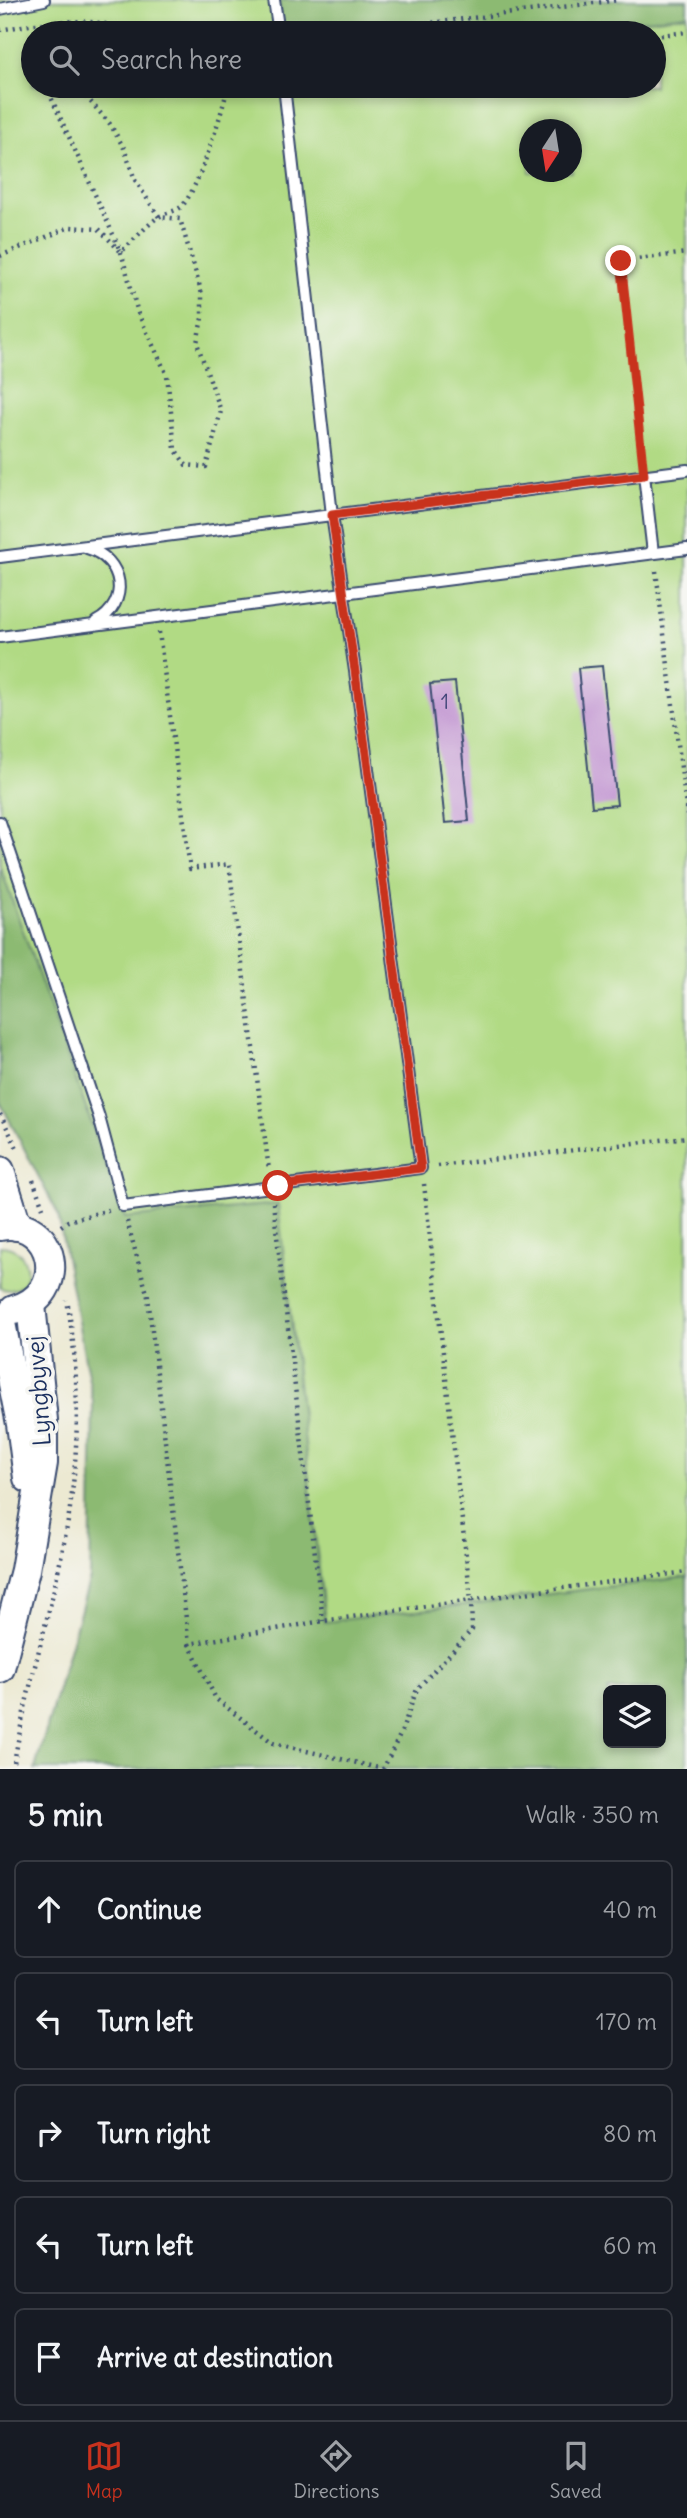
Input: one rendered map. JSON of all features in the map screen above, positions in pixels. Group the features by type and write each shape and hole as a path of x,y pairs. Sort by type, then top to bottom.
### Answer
{"street":[{"path":"0,1171 8,1226 29,1231 39,1238 51,1261 47,1286 31,1305 15,1310 0,1310"},
{"name":"Lyngbyvej","path":"0,1668 25,1570 43,1463 43,1420 31,1305"},
{"name":"Lyngbyvej","path":"0,1318 21,1424 33,1519"}],"lane":[{"path":"0,9 44,0"},
{"path":"274,0 277,21"},
{"path":"0,821 99,1117 123,1206 421,1168 332,515 285,98"},
{"path":"0,557 687,470"},
{"path":"644,475 653,553"},
{"path":"71,548 84,547 108,558 119,582 118,595 105,618 80,627"},
{"path":"0,637 687,549"}],"path":[{"path":"447,21 619,0"},
{"path":"0,30 21,26"},
{"path":"666,35 687,32"},
{"path":"51,98 121,252 138,313 167,375 175,449 186,465 205,467 220,411 197,343 202,318 202,294 180,219 159,217"},
{"path":"87,98 110,124 124,148 135,180 159,217"},
{"path":"121,252 159,217 182,207 195,184 223,113 226,98"},
{"path":"0,257 69,227 99,229 121,252"},
{"path":"644,475 621,261 687,253"},
{"path":"653,553 687,815"},
{"path":"157,617 190,869 229,864 323,1620"},
{"path":"59,1227 68,1221 123,1206 148,1297 189,1644 216,1699 273,1743 383,1769 401,1733 417,1689 472,1630 471,1600 428,1208 421,1168 687,1137"},
{"path":"189,1644 323,1620 687,1572"}],"green space":[{"path":"0,0 687,0 687,1769 35,1769 90,1578 107,1407 81,1208 0,1091"},
{"path":"279,0 687,0 687,15 639,21 282,21"},
{"path":"0,866 125,1218 278,1204 325,1622 687,1577 687,1769 35,1769 90,1578 93,1402 58,1214 0,1102"},
{"path":"0,1246 12,1248 20,1254 25,1263 27,1272 20,1287 12,1290 0,1288"}],"building":[{"path":"602,666 617,805 592,807 578,668"},
{"path":"455,682 469,821 445,823 430,684"}],"route":[{"path":"278,1186 421,1168 332,515 644,475 621,261"}]}
